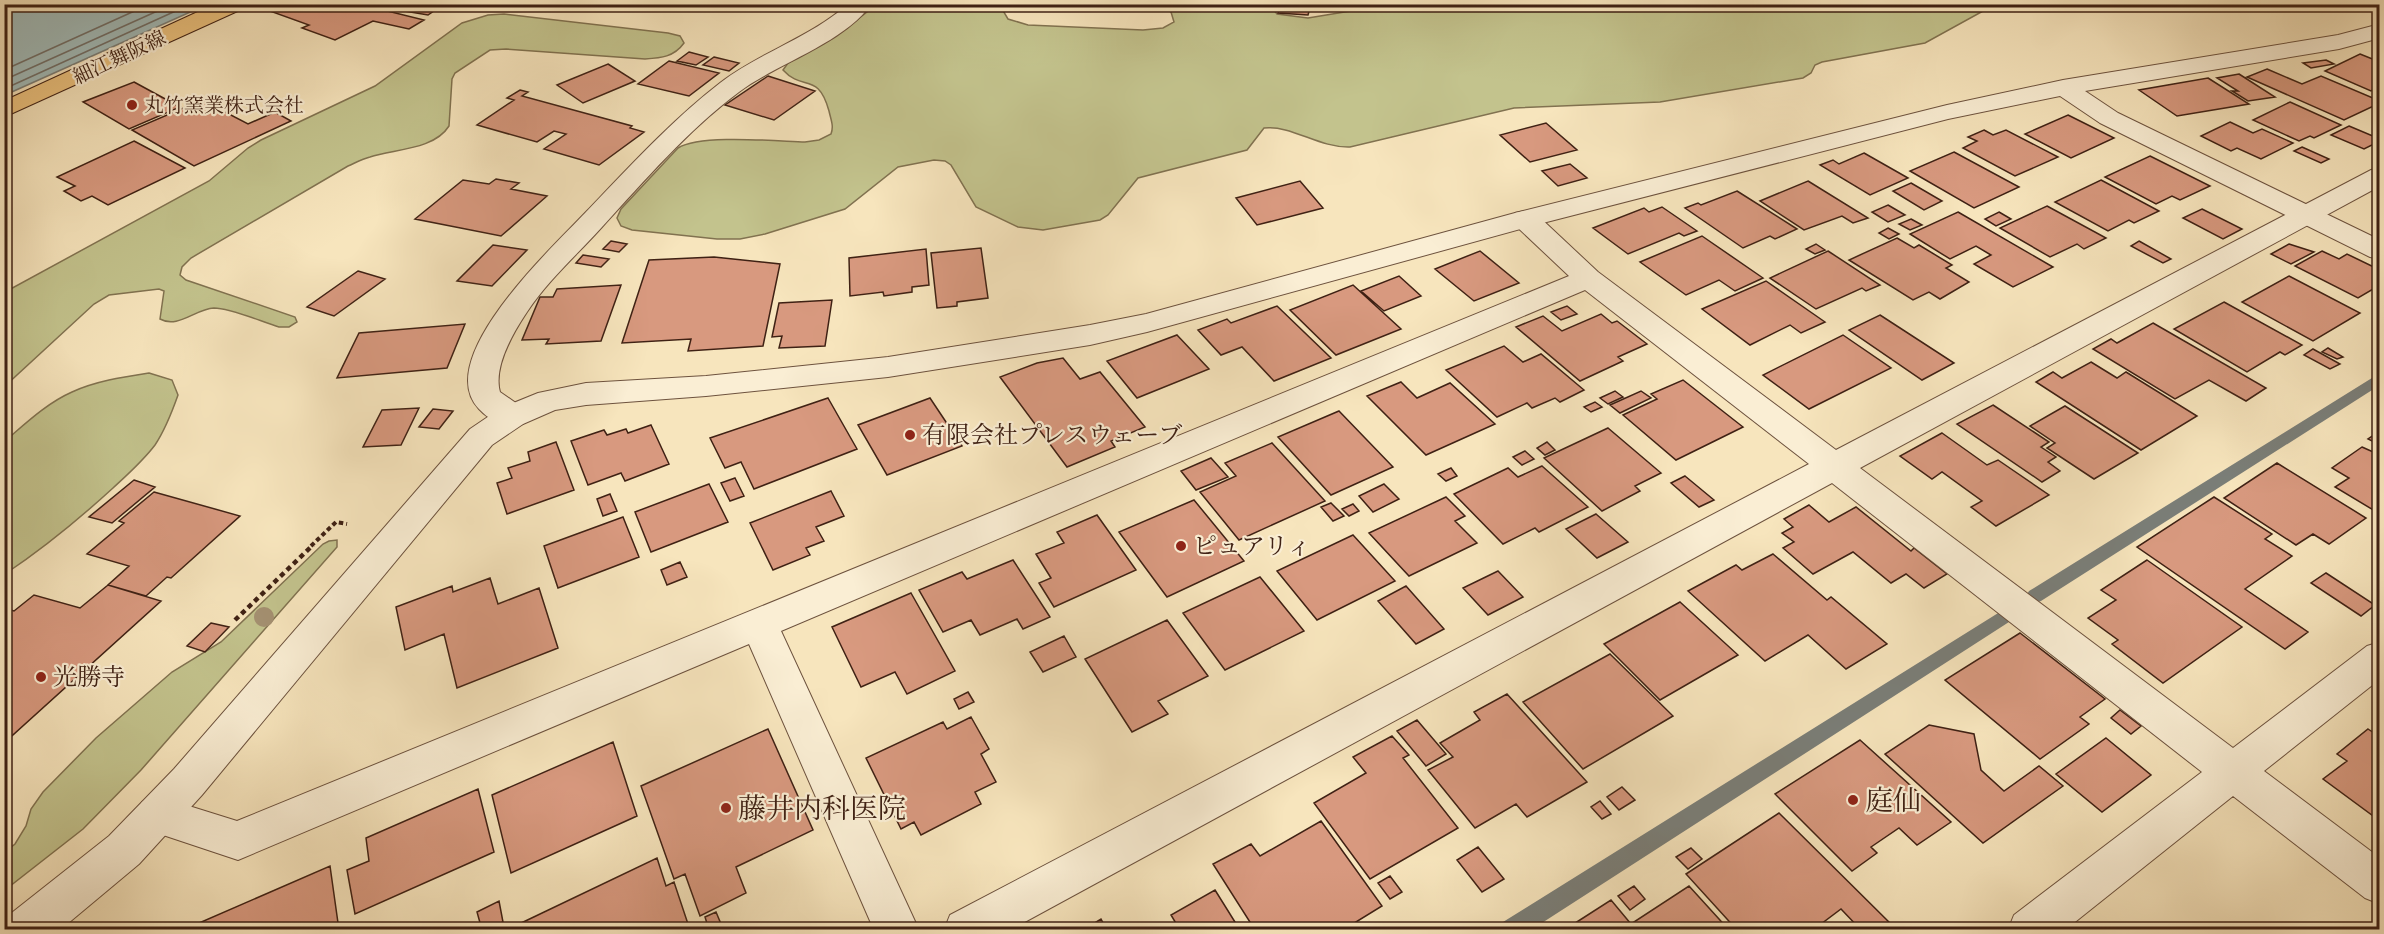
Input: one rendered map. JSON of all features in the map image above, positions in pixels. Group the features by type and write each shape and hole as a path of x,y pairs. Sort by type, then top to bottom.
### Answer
{"main road":[{"name":"細江舞阪線","path":"4,110 234,4"}],"street":[{"path":"512,416 492,404 483,390 485,368 505,323 530,288 688,122 746,76 813,39 861,4"},
{"path":"25,930 124,850 188,782 481,437 512,416 549,401 586,394 797,378 888,367 1090,334 1202,310 1525,219 1924,118 2063,87 2339,42 2379,31"},
{"path":"2063,87 2109,118 2379,251"},
{"path":"966,930 2379,175"},
{"path":"1525,219 1588,278 2379,884"},
{"path":"157,815 238,841 1588,278"},
{"path":"759,624 897,930"},
{"path":"2030,930 2379,657"}],"path":[{"path":"235,620 336,522 398,533"}],"green space":[{"path":"1158,4 1270,5 1277,14 1308,18 1375,7 1460,5 2027,5 1983,11 1925,43 1822,62 1815,65 1811,73 1803,78 1660,102 1514,108 1350,147 1327,144 1285,130 1264,128 1247,150 1138,178 1108,215 1100,220 1043,230 1018,227 976,207 951,165 945,161 934,160 898,167 845,209 765,234 740,239 717,239 632,230 621,226 617,218 621,209 678,148 703,141 738,139 805,142 819,140 831,134 829,111 820,91 815,86 797,80 783,70 788,63 844,30 876,5 1003,5 1002,9 1008,19 1028,25 1143,30 1163,28 1174,22 1171,12"},
{"path":"504,14 668,33 680,36 684,43 671,54 645,59 506,49 490,50 455,73 452,79 449,126 434,140 413,148 380,154 348,166 191,258 182,267 180,275 186,280 295,317 297,322 289,327 279,327 238,313 214,308 173,322 160,319 164,291 159,289 109,295 94,304 5,386 5,292 209,181 261,140 375,86 462,23 488,15"},
{"path":"149,373 172,380 178,395 155,445 135,468 87,511 5,574 5,441 45,408 72,392 100,382"},
{"path":"337,540 337,547 141,770 83,829 5,890 5,852 15,844 26,826 31,809 43,792 96,738 172,672 221,642 323,544"}],"water":[{"path":"5,4 206,4 206,5 5,95"}],"building":[{"path":"279,4 359,4 424,20 409,29 373,21 335,40 302,28 309,25 267,10"},
{"path":"386,4 444,4 428,15 381,7"},
{"path":"709,4 745,4 736,11"},
{"path":"1281,4 1311,4 1308,15 1278,13"},
{"path":"1448,5 1450,10 1428,11 1426,6"},
{"path":"689,52 708,57 696,65 677,61"},
{"path":"2360,54 2380,62 2380,86 2371,91 2325,71"},
{"path":"714,57 739,63 729,71 703,65"},
{"path":"2326,60 2334,64 2311,68 2303,63"},
{"path":"669,61 719,73 689,96 638,84"},
{"path":"608,64 635,81 583,103 557,85"},
{"path":"2267,69 2302,84 2321,76 2380,101 2380,103 2344,120 2247,77"},
{"path":"2239,74 2275,97 2248,101 2232,91 2238,91 2217,78"},
{"path":"768,76 815,91 774,120 725,105"},
{"path":"2208,78 2249,104 2177,116 2139,90"},
{"path":"134,82 180,107 129,129 83,102"},
{"path":"520,90 528,92 522,96 632,126 630,128 644,132 599,165 544,149 566,134 554,131 537,142 477,125 514,100 507,98"},
{"path":"202,100 248,124 275,112 291,121 194,166 132,130"},
{"path":"2290,102 2341,125 2314,138 2310,136 2299,141 2253,120"},
{"path":"2068,115 2114,138 2071,158 2025,134"},
{"path":"2230,122 2253,133 2262,129 2293,143 2261,159 2237,148 2231,151 2201,136"},
{"path":"1546,123 1577,150 1530,162 1500,135"},
{"path":"2349,126 2380,139 2380,141 2364,149 2331,135"},
{"path":"1984,130 1993,135 2006,130 2058,157 2015,176 1963,148 1977,141 1968,137"},
{"path":"134,141 185,168 108,205 92,196 81,201 64,191 75,186 57,177"},
{"path":"2302,147 2329,159 2321,163 2294,151"},
{"path":"1954,152 2019,187 1974,208 1910,171"},
{"path":"1864,153 1908,178 1870,195 1820,165 1833,160 1839,164"},
{"path":"2150,156 2210,186 2180,200 2172,196 2156,204 2105,177"},
{"path":"1570,164 1587,178 1558,186 1542,171"},
{"path":"496,179 519,183 511,189 547,196 501,236 415,219 463,180 489,184"},
{"path":"2101,180 2159,211 2134,223 2129,220 2108,231 2055,202"},
{"path":"1300,181 1323,208 1257,225 1236,198"},
{"path":"1808,181 1868,218 1853,223 1842,216 1804,230 1760,201"},
{"path":"1911,183 1942,201 1924,210 1893,191"},
{"path":"1737,191 1797,229 1775,239 1770,236 1743,248 1685,208 1698,203 1701,205"},
{"path":"1888,205 1905,215 1888,222 1872,212"},
{"path":"2047,206 2106,238 2084,249 2077,244 2050,257 2000,228"},
{"path":"1662,207 1697,231 1684,236 1679,233 1628,254 1593,228 1644,208 1649,212"},
{"path":"2202,209 2242,229 2223,239 2183,218"},
{"path":"1958,212 2053,267 2013,287 1974,264 1991,255 1976,246 1950,259 1910,234"},
{"path":"1999,212 2011,219 1996,226 1985,219"},
{"path":"1911,219 1922,225 1910,230 1899,224"},
{"path":"1888,228 1899,234 1889,239 1879,233"},
{"path":"1702,236 1763,278 1735,291 1719,280 1686,295 1640,262"},
{"path":"1897,238 1914,248 1919,245 1952,265 1946,268 1969,282 1940,299 1929,292 1913,300 1849,260"},
{"path":"611,241 627,244 619,252 603,249"},
{"path":"2139,241 2171,259 2163,263 2131,246"},
{"path":"1816,244 1825,250 1815,254 1806,249"},
{"path":"2289,244 2314,252 2291,264 2271,254"},
{"path":"493,245 527,250 492,286 457,281"},
{"path":"981,248 988,298 957,302 957,306 937,308 931,253"},
{"path":"926,249 929,285 912,287 912,292 884,296 883,292 850,296 849,258"},
{"path":"1480,251 1519,283 1474,301 1435,269"},
{"path":"1828,251 1880,285 1866,291 1862,288 1816,309 1770,278"},
{"path":"2322,251 2339,259 2347,254 2380,270 2380,285 2358,298 2295,266"},
{"path":"583,255 609,259 601,267 576,263"},
{"path":"714,257 780,264 763,346 688,351 691,339 622,343 649,260"},
{"path":"358,271 385,279 334,316 307,307"},
{"path":"1399,276 1421,296 1384,311 1361,291"},
{"path":"2289,276 2360,313 2313,341 2242,302"},
{"path":"1766,281 1825,322 1801,333 1790,325 1750,345 1702,309"},
{"path":"621,285 601,341 546,344 549,339 522,340 540,297 553,297 557,289"},
{"path":"1353,285 1401,329 1336,355 1290,310"},
{"path":"832,300 825,346 779,348 782,336 772,337 779,303"},
{"path":"2224,302 2302,345 2285,355 2280,352 2247,372 2174,329"},
{"path":"1277,306 1331,358 1274,381 1242,347 1221,355 1198,330 1227,319 1231,323"},
{"path":"1567,306 1577,314 1561,320 1551,312"},
{"path":"1601,314 1612,323 1617,321 1647,344 1618,357 1623,361 1580,381 1516,327 1543,316 1562,331"},
{"path":"1880,315 1954,363 1922,380 1849,330"},
{"path":"2153,323 2266,388 2246,401 2209,380 2175,399 2093,349 2111,339 2117,343"},
{"path":"465,324 447,368 337,378 359,333"},
{"path":"1177,335 1209,369 1137,398 1107,361"},
{"path":"1843,335 1891,368 1809,409 1763,375"},
{"path":"1504,346 1523,362 1541,354 1584,390 1560,402 1555,398 1532,408 1527,403 1497,417 1446,370"},
{"path":"2328,348 2343,357 2337,359 2322,352"},
{"path":"2313,349 2340,364 2330,369 2304,355"},
{"path":"1063,358 1080,379 1100,372 1145,427 1111,441 1115,447 1067,467 1000,377 1037,363"},
{"path":"2091,362 2117,378 2126,372 2197,416 2141,450 2036,382 2053,372 2062,378"},
{"path":"1683,380 1743,427 1676,460 1623,415 1657,399 1651,394"},
{"path":"1401,382 1417,398 1450,383 1495,424 1426,455 1367,396"},
{"path":"1615,391 1623,397 1608,404 1600,398"},
{"path":"1641,391 1651,398 1620,413 1610,405"},
{"path":"828,398 857,449 754,489 741,462 725,468 710,438"},
{"name":"有限会社プレスウェーブ","path":"930,398 962,446 887,475 858,425"},
{"path":"1595,402 1602,407 1591,412 1584,407"},
{"path":"1993,405 2049,442 2041,447 2056,457 2048,462 2060,471 2042,482 1957,424"},
{"path":"2065,406 2138,453 2094,479 2047,448 2055,443 2030,426"},
{"path":"419,408 401,445 363,447 382,410"},
{"path":"433,409 453,411 439,429 419,427"},
{"path":"1339,411 1393,467 1331,495 1278,437"},
{"path":"651,425 669,464 625,481 621,473 588,485 571,441 604,430 607,435 626,429 628,433"},
{"path":"1608,428 1661,473 1635,486 1640,491 1602,511 1544,458"},
{"path":"2380,431 2380,445 2368,439"},
{"path":"1942,433 1987,465 1998,460 2049,495 1996,526 1971,507 1982,501 1942,472 1932,479 1900,456"},
{"path":"556,442 574,490 507,514 497,483 512,478 508,468 530,461 528,452"},
{"path":"1547,442 1555,450 1545,455 1537,448"},
{"path":"1272,443 1325,501 1239,540 1200,492 1236,476 1225,463"},
{"path":"2362,447 2380,455 2380,514 2335,487 2349,478 2332,468"},
{"path":"1525,451 1534,459 1522,465 1513,457"},
{"path":"1211,458 1228,477 1196,490 1181,471"},
{"path":"2277,463 2366,518 2329,544 2313,534 2296,545 2224,498"},
{"path":"1542,466 1588,507 1539,532 1535,528 1503,544 1454,494 1508,468 1518,477"},
{"path":"1451,468 1457,476 1446,481 1438,474"},
{"path":"1685,476 1714,500 1699,507 1671,483"},
{"path":"735,478 744,496 730,501 721,483"},
{"path":"134,480 155,487 112,523 89,517"},
{"path":"709,484 728,522 651,552 635,512"},
{"path":"1384,484 1399,499 1373,512 1359,496"},
{"path":"831,491 844,516 816,527 824,541 806,548 810,555 773,570 750,523"},
{"path":"154,492 240,516 171,578 167,577 146,596 108,585 129,566 87,554 124,523 119,521"},
{"path":"610,494 617,511 603,516 597,499"},
{"path":"1446,497 1465,516 1455,521 1477,543 1409,576 1369,533"},
{"path":"2214,497 2272,534 2265,539 2292,556 2245,589 2308,632 2285,649 2137,547"},
{"path":"1194,500 1244,561 1167,597 1119,532"},
{"path":"1331,503 1344,516 1333,521 1321,507"},
{"path":"1353,504 1359,511 1349,516 1342,509"},
{"path":"1809,505 1829,522 1856,507 1911,551 1914,548 1947,574 1924,588 1906,574 1891,583 1853,552 1813,574 1783,548 1794,542 1782,533 1793,527 1784,519"},
{"path":"1596,514 1628,542 1597,558 1566,529"},
{"path":"1097,515 1136,570 1054,607 1039,583 1051,578 1036,554 1064,543 1057,532"},
{"path":"623,517 639,557 558,588 544,546"},
{"path":"1353,535 1395,581 1317,620 1277,571"},
{"path":"1773,554 1827,600 1831,597 1887,644 1846,669 1808,635 1765,661 1688,591 1736,565 1742,570"},
{"path":"1013,560 1050,617 1023,629 1017,619 980,635 971,620 943,632 919,590 962,572 967,579"},
{"path":"2147,560 2242,627 2163,683 2112,644 2118,640 2088,618 2116,600 2101,590"},
{"path":"680,562 687,577 667,585 661,570"},
{"path":"1498,571 1523,597 1488,615 1463,588"},
{"path":"2326,573 2375,605 2361,616 2311,583"},
{"path":"1260,577 1304,631 1225,670 1183,613"},
{"path":"490,578 498,604 539,588 558,648 457,688 444,634 405,650 396,607 452,586 453,592"},
{"name":"光勝寺","path":"108,585 161,601 4,743 4,608 14,611 34,595 80,608"},
{"path":"1406,586 1444,629 1416,644 1378,601"},
{"path":"911,593 955,671 907,694 895,672 861,687 832,627"},
{"path":"1680,602 1738,655 1660,700 1604,644"},
{"path":"1167,620 1208,676 1158,701 1168,714 1132,732 1085,659"},
{"path":"211,623 229,627 205,652 187,646"},
{"path":"2020,633 2105,699 2080,717 2089,724 2040,759 1945,680"},
{"path":"1064,636 1076,657 1043,672 1030,652"},
{"path":"1610,654 1673,716 1583,769 1523,702"},
{"path":"968,692 974,702 959,709 954,699"},
{"path":"1507,694 1587,782 1527,817 1516,804 1475,828 1428,770 1453,757 1440,743 1480,720 1474,712"},
{"path":"2120,710 2141,726 2131,734 2111,718"},
{"path":"971,717 989,749 981,754 996,782 975,792 981,804 921,835 914,822 901,829 866,758 943,722 947,729"},
{"path":"1417,720 1446,754 1426,766 1397,731"},
{"path":"1929,725 1974,734 1981,770 2004,791 2039,766 2063,786 1983,843 1885,754"},
{"name":"藤井内科医院","path":"768,729 813,830 736,867 746,893 700,916 685,874 674,879 641,786"},
{"path":"2368,729 2380,737 2380,821 2323,779 2347,761 2337,754"},
{"path":"1392,736 1409,755 1403,758 1458,828 1370,879 1314,803 1366,773 1353,757"},
{"path":"2106,738 2151,775 2102,812 2056,774"},
{"path":"1860,740 1951,822 1917,845 1899,828 1871,847 1877,853 1852,871 1775,794"},
{"path":"613,742 637,816 511,873 492,795"},
{"path":"1622,787 1635,800 1619,810 1607,797"},
{"path":"478,789 494,852 355,914 347,870 369,861 366,838"},
{"path":"1600,801 1611,814 1602,819 1591,807"},
{"path":"1779,813 1897,930 1861,930 1841,909 1813,930 1794,930 1788,923 1779,930 1737,930 1686,874"},
{"path":"1321,821 1382,906 1343,930 1255,930 1213,864 1251,844 1260,856"},
{"path":"1478,847 1504,879 1482,892 1457,860"},
{"path":"1691,848 1702,859 1688,869 1676,857"},
{"path":"657,858 666,886 674,882 690,930 518,930 517,925"},
{"path":"330,866 339,930 183,930"},
{"path":"1390,876 1402,892 1390,899 1378,883"},
{"path":"1634,886 1645,899 1630,910 1618,896"},
{"path":"1689,886 1729,930 1572,930 1569,927 1611,900 1631,924"},
{"path":"1215,890 1240,930 1168,930 1177,925 1171,915"},
{"path":"499,901 503,922 482,930 477,912"},
{"path":"716,912 721,924 709,930 705,917"},
{"path":"1101,919 1107,930 1083,930"}],"waterway":[{"path":"2035,596 2380,378"},
{"path":"1511,930 2003,617"}],"place":[{"name":"丸竹窯業株式会社","path":"132,105"},
{"name":"有限会社プレスウェーブ","path":"910,435"},
{"name":"ピュアリィ","path":"1181,546"},
{"name":"光勝寺","path":"41,677"},
{"name":"庭仙","path":"1853,800"},
{"name":"藤井内科医院","path":"726,808"}]}
